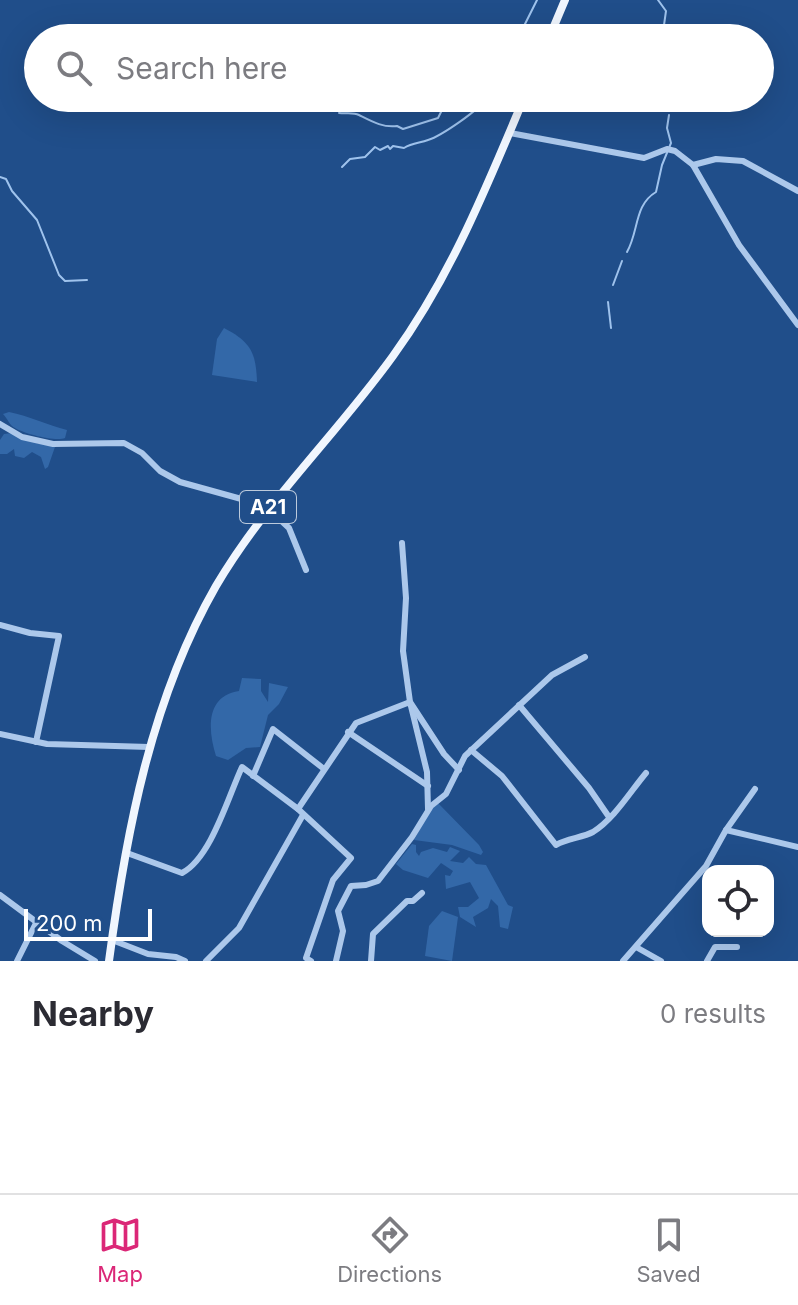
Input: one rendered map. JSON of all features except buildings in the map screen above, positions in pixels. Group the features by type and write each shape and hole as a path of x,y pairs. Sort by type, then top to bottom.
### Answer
{"main road":[{"path":"555,24 565,0"},
{"name":"A21","path":"109,961 149,747 170,685 198,621 217,585 265,511 369,388 425,309 465,235 518,112"}],"street":[{"path":"510,133 644,158 663,150 675,151 693,165 739,245 798,325"},
{"path":"693,165 716,159 743,161 798,191"},
{"path":"0,424 22,437 53,444 124,443 142,453 160,471 180,482 245,500 282,519 289,528 306,570"},
{"path":"402,543 406,598 403,651 428,787 428,810"},
{"path":"0,625 59,636 36,742"},
{"path":"336,961 343,931 338,911 351,886 378,881 412,837 428,810 446,794 465,756 552,675 585,657"},
{"path":"206,961 239,928 300,812 348,732 356,723 374,714 410,702"},
{"path":"410,702 444,754 460,771"},
{"path":"519,705 589,788 609,817"},
{"path":"253,776 273,729 324,769"},
{"path":"348,732 428,787"},
{"path":"0,734 36,742 149,747"},
{"path":"471,750 502,776 556,845 572,837 592,833 646,773"},
{"path":"127,853 182,873 192,868 210,839 242,767 300,812 351,858 333,880 328,892 306,958 311,961"},
{"path":"623,961 706,866 726,830 755,789"},
{"path":"726,830 798,847"},
{"path":"371,961 373,934 377,928 407,901 413,901 422,893"},
{"path":"0,895 62,941 95,961"},
{"path":"17,961 37,921"},
{"path":"112,940 148,954 185,961"},
{"path":"636,947 661,961"},
{"path":"707,961 715,947 737,947"}],"shaded area":[{"path":"224,328 250,349 257,382 212,375 217,339"},
{"path":"9,412 67,430 65,438 48,438 20,430 11,425 3,414"},
{"path":"12,433 39,444 56,444 48,467 45,469 41,457 32,452 24,458 15,456 14,449 0,454 0,440 4,434"},
{"path":"242,678 261,679 261,691 268,702 269,683 288,687 279,704 268,715 260,747 246,748 228,760 216,756 211,736 212,716 220,700 239,691"},
{"path":"437,802 479,845 483,852 481,855 452,845 414,840"},
{"path":"412,844 416,845 419,856 421,852 433,848 447,852 450,847 460,851 450,861 463,863 469,857 476,864 486,865 508,905 513,907 508,929 500,927 498,906 491,899 488,908 473,917 476,927 460,917 458,907 468,907 479,898 470,882 446,889 445,875 450,876 453,871 441,863 428,878 403,870 396,864"},
{"path":"442,911 458,917 452,961 425,956 429,926"}],"waterway":[{"path":"525,24 537,0"},
{"path":"658,0 666,11 664,24"},
{"path":"339,113 357,114 377,124 403,129 438,118 441,112"},
{"path":"342,167 350,159 365,157 375,147 380,150 388,146 390,149 393,146 404,148 425,141 451,128 472,112"},
{"path":"627,252 640,211 656,192 671,143 667,128 669,115"},
{"path":"0,177 6,179 12,191 37,220 59,275 65,281 87,280"},
{"path":"613,285 622,261"},
{"path":"608,302 611,328"}]}
